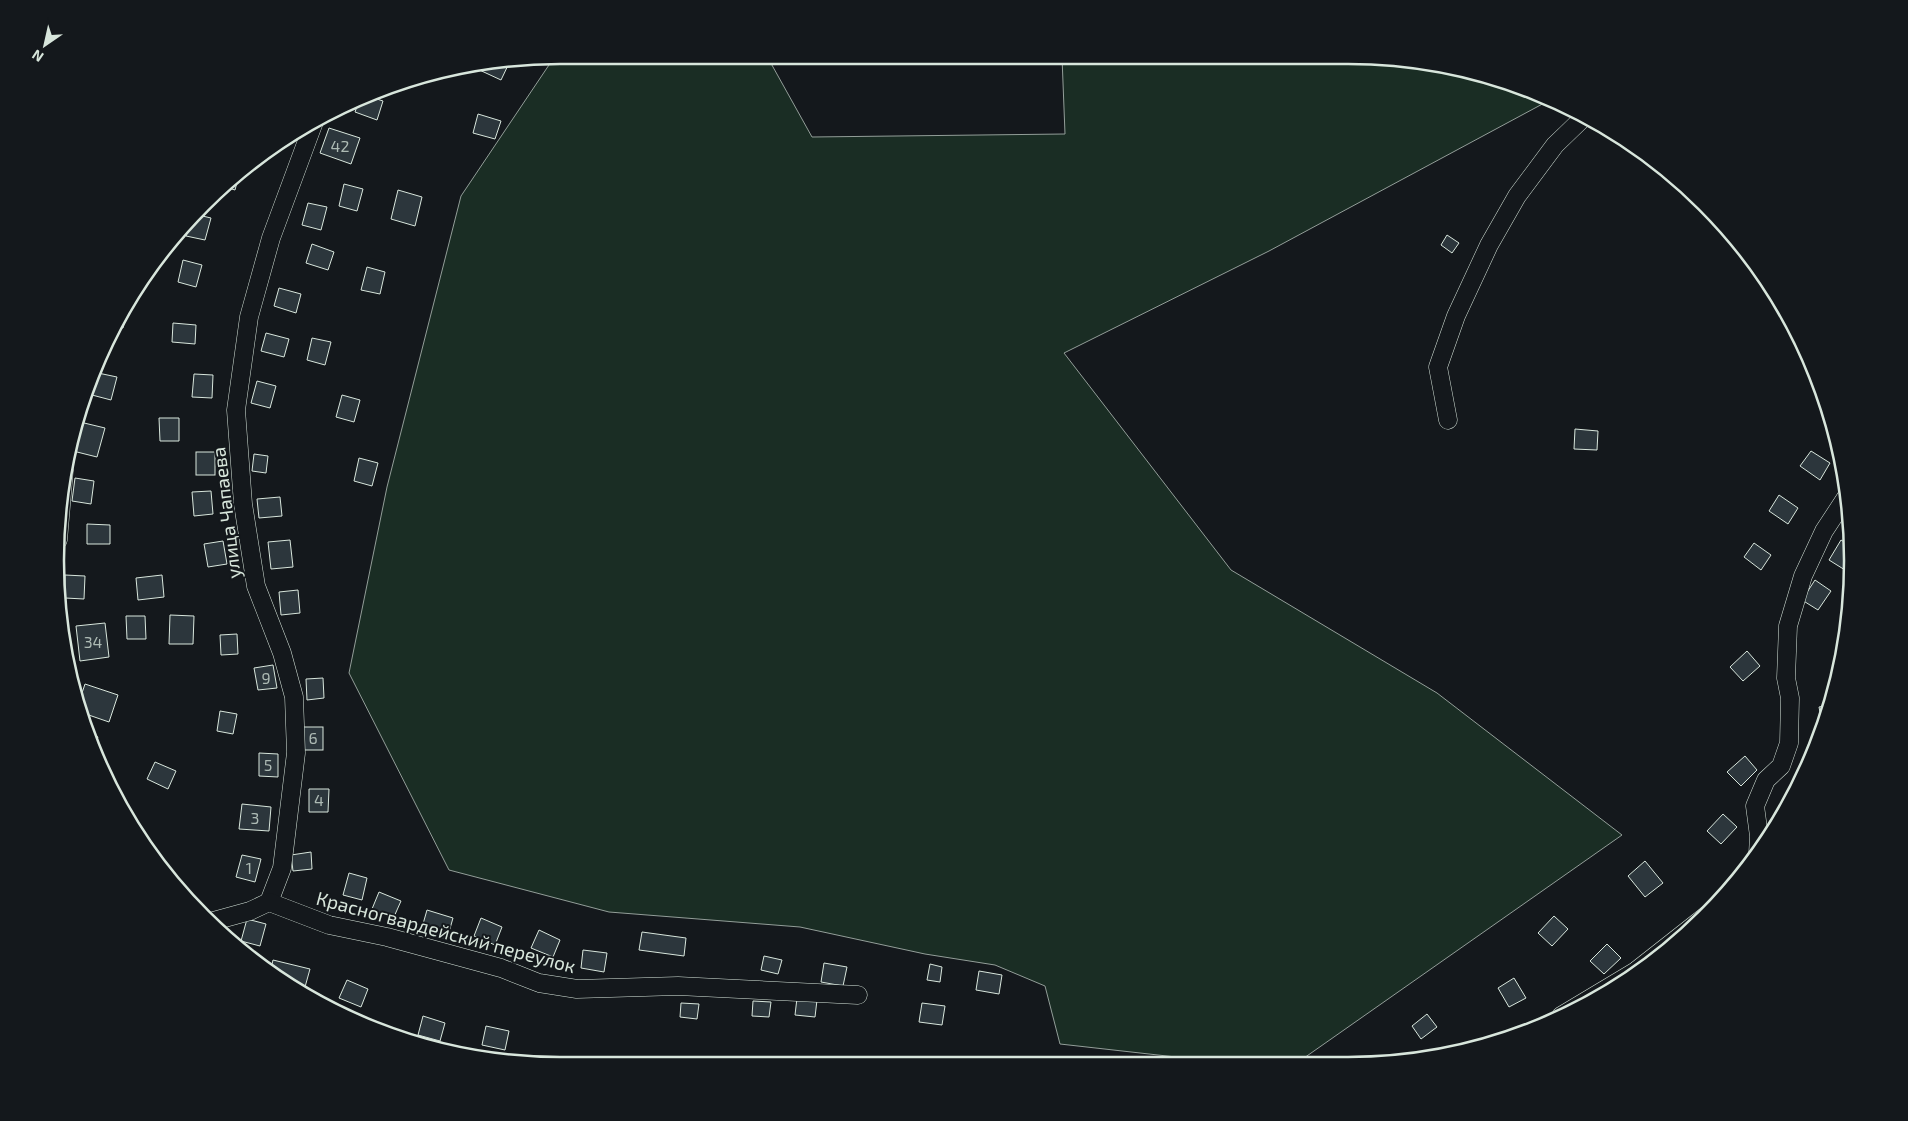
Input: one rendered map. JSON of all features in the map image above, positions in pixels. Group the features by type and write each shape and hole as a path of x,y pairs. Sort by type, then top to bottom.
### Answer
{"street":[{"path":"1448,420 1438,367 1456,316 1489,245 1517,196 1555,145 1579,121"},
{"name":"улица Чапаева","path":"269,902 282,868 296,753 294,697 282,653 256,586 243,504 236,410 249,318 271,238 311,131"},
{"path":"1759,839 1755,806 1766,780 1781,766 1789,743 1790,698 1786,678 1788,626 1803,576 1824,531 1841,505"},
{"path":"218,920 250,911 269,902"},
{"name":"Красногвардейский переулок","path":"269,902 330,925 387,937 501,968 539,983 577,989 678,986 858,995"}],"green space":[{"path":"549,64 771,64 812,137 1065,134 1062,64 1380,65 1444,73 1507,90 1542,104 1269,251 1064,353 1231,570 1437,693 1622,835 1305,1057 1176,1057 1060,1044 1045,986 995,965 925,954 800,927 609,912 449,870 349,673 387,487 461,196"}],"building":[{"path":"507,67 501,80 480,70"},
{"path":"377,99 383,101 377,120 355,112 356,108 370,102"},
{"path":"478,114 501,121 495,139 473,133"},
{"path":"329,128 360,138 351,164 320,153"},
{"path":"344,184 363,189 357,211 339,206"},
{"path":"398,190 422,197 415,226 391,219"},
{"path":"308,203 327,207 321,230 302,225"},
{"path":"203,216 211,218 205,240 186,236"},
{"path":"1447,235 1459,243 1452,253 1441,245"},
{"path":"312,244 334,252 328,270 306,263"},
{"path":"183,260 202,265 196,287 178,282"},
{"path":"367,267 385,272 380,294 361,290"},
{"path":"279,288 301,294 296,313 274,306"},
{"path":"173,323 196,325 195,344 172,342"},
{"path":"266,333 289,339 284,357 261,351"},
{"path":"312,338 331,342 325,365 307,360"},
{"path":"101,374 117,377 111,400 92,395"},
{"path":"194,374 213,375 212,398 192,397"},
{"path":"257,381 276,386 270,408 251,403"},
{"path":"342,395 360,400 354,422 336,417"},
{"path":"159,418 179,418 179,441 160,441"},
{"path":"84,423 105,428 97,457 76,452"},
{"path":"1575,429 1598,431 1597,450 1574,449"},
{"path":"1811,451 1830,463 1820,480 1800,466"},
{"path":"196,452 215,452 215,475 196,475"},
{"path":"254,454 268,456 266,473 252,471"},
{"path":"359,458 378,463 372,486 354,481"},
{"path":"75,478 94,481 91,504 72,501"},
{"path":"211,491 213,514 194,516 192,492"},
{"path":"1779,495 1798,508 1788,524 1769,511"},
{"path":"280,497 282,516 259,518 257,499"},
{"path":"87,524 110,525 110,544 87,544"},
{"path":"290,540 293,567 271,569 268,542"},
{"path":"1841,540 1843,542 1844,569 1829,560"},
{"path":"223,541 227,564 208,567 204,544"},
{"path":"1754,543 1771,555 1761,570 1744,557"},
{"path":"65,575 85,576 84,599 65,598"},
{"path":"162,575 164,597 138,600 136,578"},
{"path":"1815,580 1831,591 1818,610 1802,600"},
{"path":"298,590 300,613 281,615 279,592"},
{"path":"170,615 194,616 193,644 169,644"},
{"path":"126,616 145,616 146,639 127,639"},
{"path":"105,623 109,657 80,661 76,626"},
{"path":"237,634 238,654 221,655 220,635"},
{"path":"1747,651 1760,666 1743,681 1730,667"},
{"path":"273,665 277,688 258,690 254,668"},
{"path":"323,678 324,698 307,700 306,679"},
{"path":"85,684 118,695 109,722 89,715 82,693"},
{"path":"220,711 237,714 233,734 217,731"},
{"path":"303,727 323,727 323,750 303,750"},
{"path":"259,753 278,754 278,777 259,776"},
{"path":"1745,756 1757,770 1741,786 1727,772"},
{"path":"155,762 176,771 168,789 147,779"},
{"path":"309,789 329,789 328,812 309,812"},
{"path":"242,804 271,807 269,831 239,829"},
{"path":"1723,814 1737,827 1721,844 1707,831"},
{"path":"311,852 312,869 293,871 291,855"},
{"path":"242,855 261,859 255,882 236,877"},
{"path":"1645,861 1663,883 1645,897 1628,876"},
{"path":"349,873 367,878 362,900 343,895"},
{"path":"379,892 401,901 393,919 372,909"},
{"path":"427,910 453,918 447,939 421,931"},
{"path":"1554,916 1568,929 1552,946 1538,933"},
{"path":"481,918 502,927 495,945 474,936"},
{"path":"247,919 266,924 260,946 241,941"},
{"path":"539,930 560,940 553,957 531,948"},
{"path":"642,932 686,938 684,956 639,950"},
{"path":"1607,944 1621,958 1604,974 1590,961"},
{"path":"583,950 607,953 604,972 581,968"},
{"path":"764,956 782,960 778,974 761,970"},
{"path":"273,960 310,969 305,987 285,974 272,965"},
{"path":"824,963 847,967 843,986 821,982"},
{"path":"930,964 942,967 940,982 927,980"},
{"path":"979,971 1002,975 999,994 976,990"},
{"path":"1514,978 1526,998 1509,1007 1498,988"},
{"path":"347,980 368,989 361,1007 339,998"},
{"path":"797,998 817,1000 815,1017 795,1015"},
{"path":"753,1001 771,1002 769,1017 752,1016"},
{"path":"681,1003 699,1004 697,1019 680,1017"},
{"path":"922,1003 945,1006 942,1025 919,1022"},
{"path":"1427,1014 1437,1027 1421,1039 1412,1026"},
{"path":"423,1016 445,1023 440,1041 418,1035"},
{"path":"486,1026 509,1031 505,1050 482,1045"}]}
